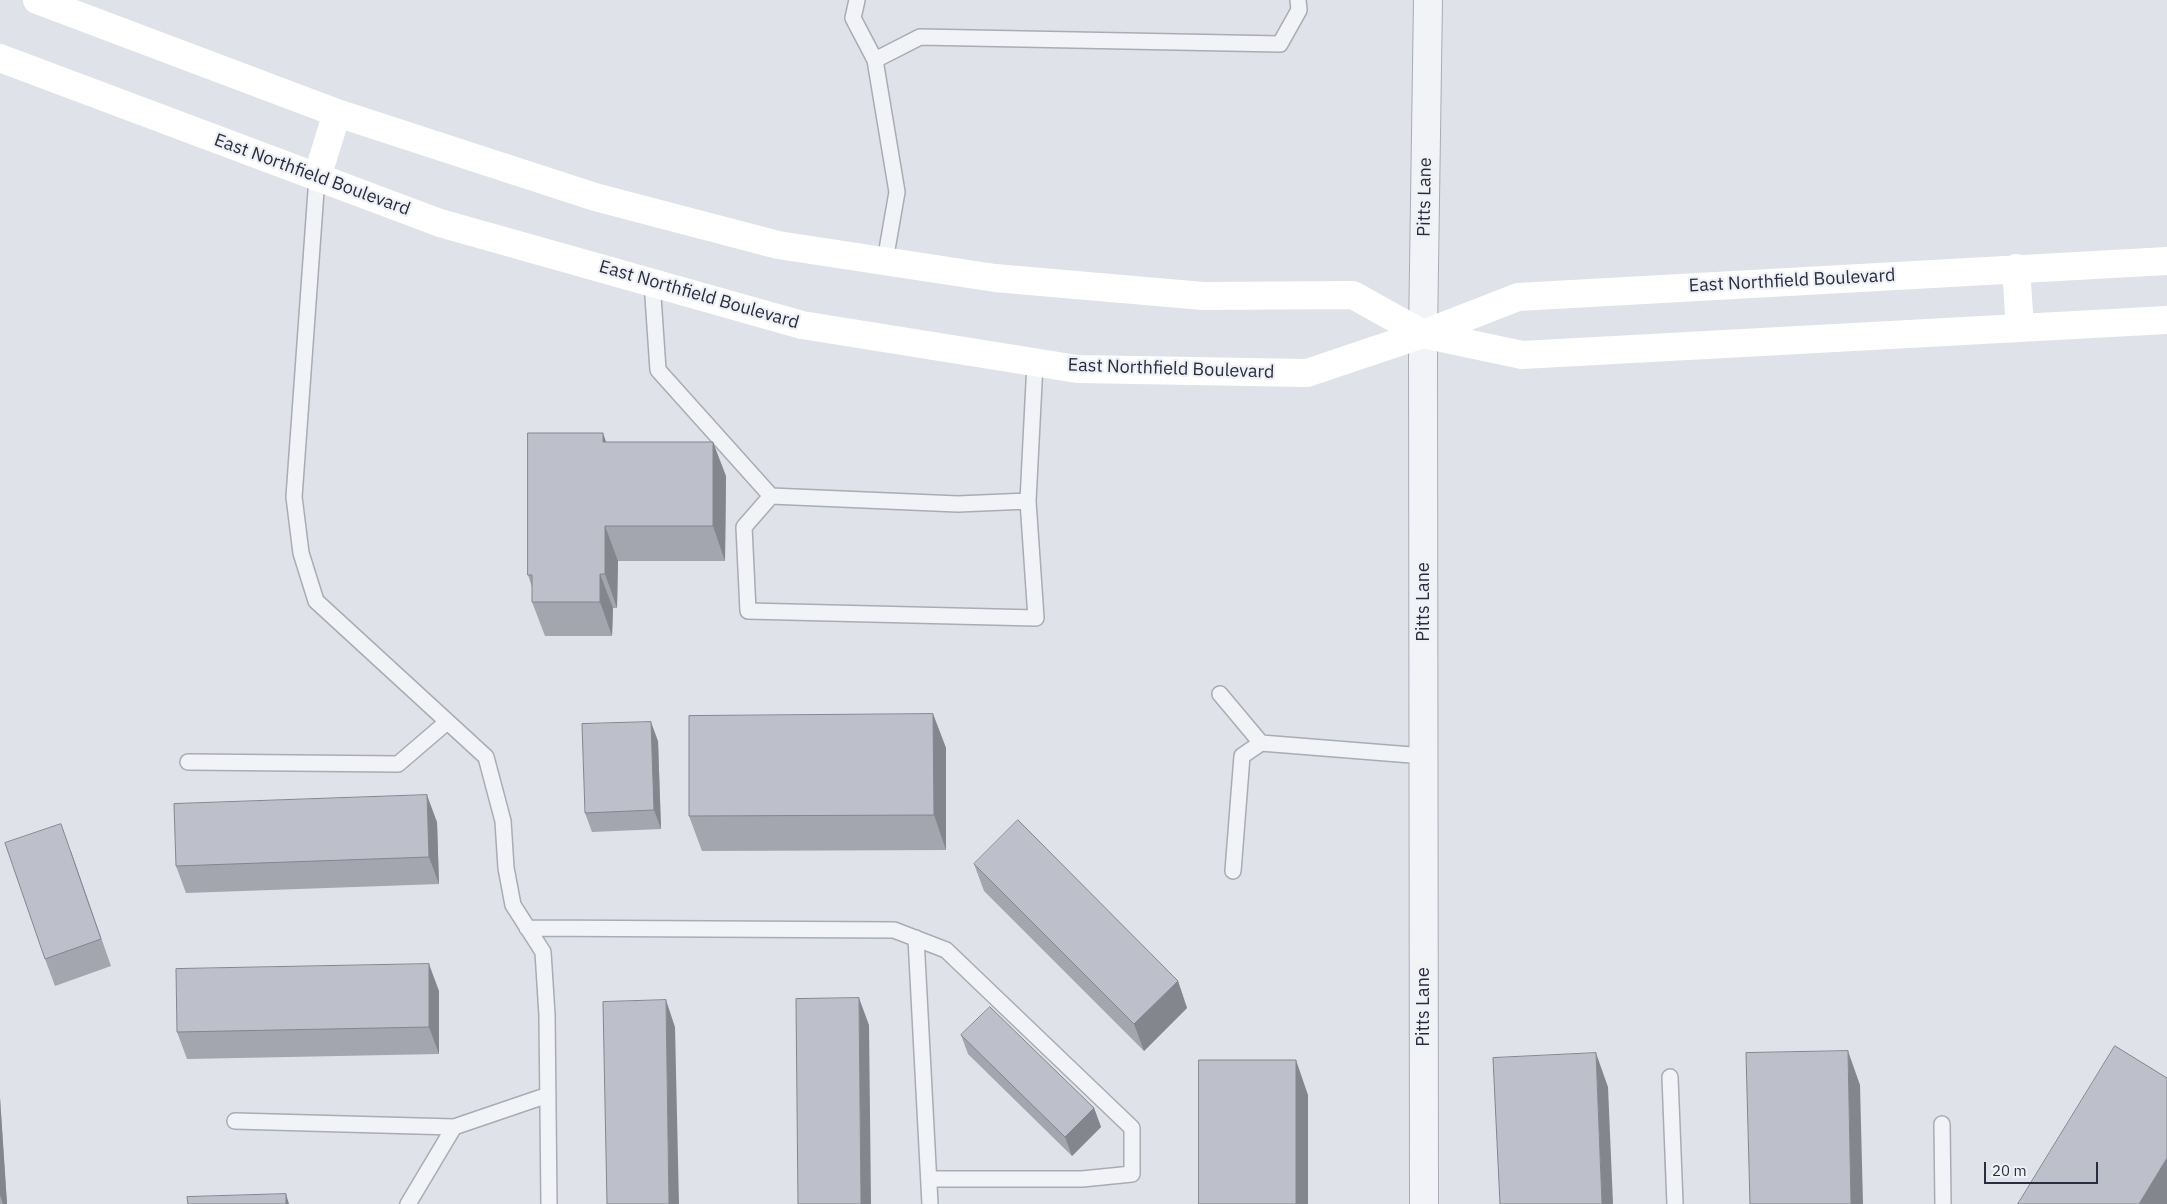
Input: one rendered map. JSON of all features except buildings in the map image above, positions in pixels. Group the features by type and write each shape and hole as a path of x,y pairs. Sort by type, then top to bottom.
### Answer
{"main road":[{"path":"37,0 337,113 595,197 778,245 995,278 1203,296 1353,295 1423,334 1522,355 2167,320"},
{"name":"East Northfield Boulevard","path":"0,58 440,223 802,325 1077,369 1307,373 1423,334 1518,297 2167,261"},
{"path":"318,177 337,113"},
{"path":"2016,268 2020,328"}],"street":[{"name":"Pitts Lane","path":"1424,1204 1423,334 1428,0"}],"lane":[{"path":"857,0 853,18 875,60 897,192 885,261"},
{"path":"875,60 920,37 1280,44 1299,10 1298,0"},
{"path":"318,177 294,497 301,553 316,601 486,757 503,821 506,868 513,905 542,952 547,1015 549,1204"},
{"path":"652,282 658,370 771,496 958,504 1028,502"},
{"path":"771,496 744,527 748,611 1036,618 1028,502 1035,363"},
{"path":"1220,694 1261,743"},
{"path":"188,762 398,764 447,722"},
{"path":"1233,871 1242,756 1261,743 1424,756"},
{"path":"527,928 894,930 946,950 1132,1128 1132,1174 1082,1179 929,1179"},
{"path":"916,938 930,1204"},
{"path":"1670,1078 1675,1204"},
{"path":"235,1121 454,1127 548,1095"},
{"path":"1942,1124 1943,1204"},
{"path":"408,1204 454,1127"}]}
